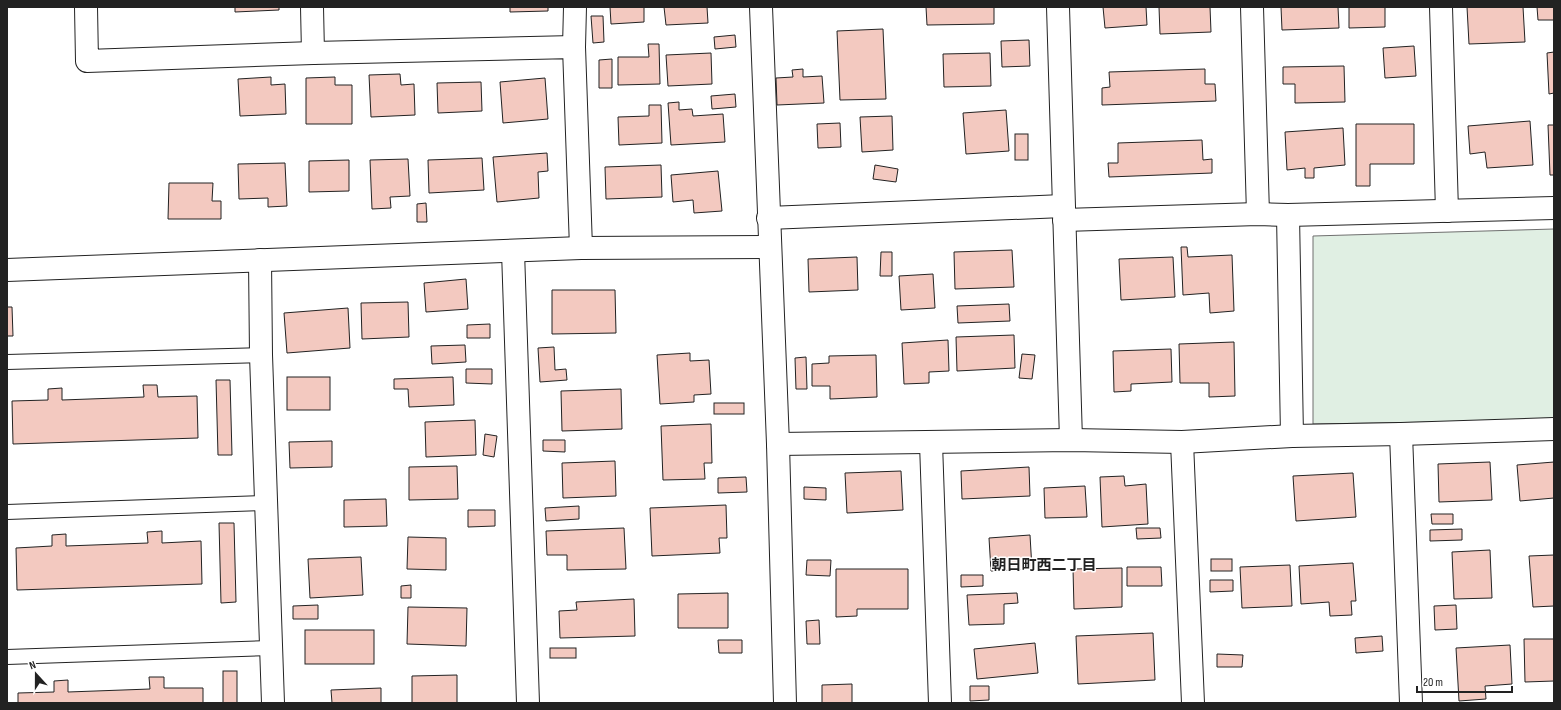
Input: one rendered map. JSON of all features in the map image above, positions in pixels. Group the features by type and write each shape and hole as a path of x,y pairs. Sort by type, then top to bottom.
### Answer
{"street":[{"path":"86,7 87,61 313,53 574,47"},
{"path":"312,7 313,53"},
{"path":"575,7 574,47 581,248"},
{"path":"761,7 768,218 778,444 785,703"},
{"path":"1058,7 1071,440"},
{"path":"1252,7 1258,214"},
{"path":"1441,7 1447,211"},
{"path":"768,218 1064,213 1288,215 1554,208"},
{"path":"1288,215 1292,436"},
{"path":"7,270 513,250 581,248 770,247"},
{"path":"513,250 528,703"},
{"path":"260,260 261,355 273,703"},
{"path":"778,444 1071,440 1182,442 1292,436 1554,429"},
{"path":"1401,434 1411,703"},
{"path":"1182,442 1193,703"},
{"path":"931,443 940,703"}],"lane":[{"path":"7,362 261,355"},
{"path":"7,512 266,503"},
{"path":"7,657 272,648"}],"green space":[{"path":"1554,229 1554,420 1313,424 1313,236"}],"building":[{"path":"235,7 279,7 279,10 235,12"},
{"path":"510,7 548,7 548,11 510,12"},
{"path":"610,7 644,7 644,22 611,24"},
{"path":"664,7 707,7 708,23 666,25"},
{"path":"926,7 994,7 994,24 927,25"},
{"path":"1103,7 1146,7 1147,25 1105,28"},
{"path":"1159,7 1210,7 1211,32 1160,34"},
{"path":"1281,7 1338,7 1339,28 1282,30"},
{"path":"1349,7 1385,7 1385,27 1349,28"},
{"path":"1467,7 1523,7 1525,42 1469,44"},
{"path":"1537,7 1554,7 1554,20 1538,20"},
{"path":"591,16 603,16 604,42 593,43"},
{"path":"883,29 886,99 840,100 837,31"},
{"path":"735,35 736,47 715,49 714,37"},
{"path":"1029,40 1030,66 1002,67 1001,41"},
{"path":"648,44 659,44 660,84 618,85 618,57 649,57"},
{"path":"1414,46 1416,76 1385,78 1383,48"},
{"path":"1554,52 1554,93 1549,94 1547,53"},
{"path":"711,53 712,84 668,86 666,55"},
{"path":"990,53 991,86 944,87 943,54"},
{"path":"612,59 612,88 599,88 599,60"},
{"path":"1344,66 1345,102 1295,103 1295,84 1283,84 1283,67"},
{"path":"803,69 803,77 822,76 824,103 777,105 776,78 793,77 792,70"},
{"path":"1205,69 1205,84 1215,84 1216,101 1102,105 1102,88 1110,87 1109,72"},
{"path":"400,74 401,85 414,84 415,115 371,117 369,75"},
{"path":"271,77 271,85 285,84 286,114 240,116 238,79"},
{"path":"335,77 335,85 352,85 352,124 306,124 306,78"},
{"path":"545,78 548,119 503,123 500,82"},
{"path":"481,82 482,111 438,113 437,83"},
{"path":"735,94 736,107 712,109 711,96"},
{"path":"679,102 679,110 692,109 693,116 723,114 725,142 671,145 668,103"},
{"path":"649,105 661,105 662,143 619,145 618,117 649,116"},
{"path":"1006,110 1009,151 966,154 963,113"},
{"path":"892,116 893,150 862,152 860,117"},
{"path":"1530,121 1533,165 1487,168 1485,152 1470,154 1468,126"},
{"path":"840,123 841,147 818,148 817,124"},
{"path":"1356,124 1414,124 1414,164 1370,164 1370,186 1356,186"},
{"path":"1548,125 1554,125 1554,175 1550,175"},
{"path":"1343,128 1345,165 1314,168 1314,178 1305,178 1305,168 1287,170 1285,132"},
{"path":"1015,134 1028,134 1028,160 1015,160"},
{"path":"1202,140 1203,160 1212,159 1212,173 1109,177 1108,163 1118,163 1118,143"},
{"path":"547,153 548,171 538,172 539,198 497,202 493,157"},
{"path":"482,158 484,190 429,193 428,160"},
{"path":"408,159 410,196 390,197 391,208 372,209 370,160"},
{"path":"349,160 349,191 309,192 309,161"},
{"path":"285,163 287,206 268,207 268,198 239,199 238,164"},
{"path":"661,165 662,197 606,199 605,167"},
{"path":"875,165 898,169 896,182 873,179"},
{"path":"718,171 722,211 694,213 693,200 673,202 671,175"},
{"path":"169,183 213,183 212,201 221,201 221,219 168,219"},
{"path":"426,203 427,222 417,222 417,204"},
{"path":"1181,247 1187,247 1188,257 1232,255 1234,311 1210,313 1209,293 1183,295"},
{"path":"1012,250 1014,287 955,289 954,252"},
{"path":"881,252 892,252 892,276 880,276"},
{"path":"857,257 858,290 809,292 808,259"},
{"path":"1173,257 1175,297 1121,300 1119,259"},
{"path":"933,274 935,308 901,310 899,276"},
{"path":"466,279 468,309 426,312 424,283"},
{"path":"552,290 615,290 616,333 552,334"},
{"path":"408,302 409,337 362,339 361,303"},
{"path":"1009,304 1010,321 958,323 957,306"},
{"path":"7,307 12,307 13,336 7,336"},
{"path":"348,308 350,348 287,353 284,313"},
{"path":"490,324 490,338 467,338 467,325"},
{"path":"1014,335 1015,368 957,371 956,337"},
{"path":"948,340 949,371 929,372 929,383 904,384 902,343"},
{"path":"1234,342 1235,396 1209,397 1209,383 1180,383 1179,344"},
{"path":"465,345 466,362 432,364 431,346"},
{"path":"554,347 555,370 566,369 567,380 540,382 538,348"},
{"path":"1171,349 1172,382 1131,384 1131,391 1114,392 1113,351"},
{"path":"690,353 690,361 709,360 711,394 694,395 694,402 660,404 657,355"},
{"path":"1022,354 1035,355 1032,379 1019,378"},
{"path":"876,355 877,397 830,399 830,386 812,386 812,364 829,363 829,356"},
{"path":"806,357 807,389 796,389 795,358"},
{"path":"466,369 492,369 492,384 466,383"},
{"path":"287,377 330,377 330,410 287,410"},
{"path":"453,377 454,405 409,407 408,389 394,389 394,379"},
{"path":"216,380 230,380 232,455 218,455"},
{"path":"143,385 157,385 158,397 197,396 198,438 13,444 12,401 48,400 48,389 62,388 62,400 144,397"},
{"path":"621,389 622,429 562,431 561,391"},
{"path":"714,403 744,403 744,414 714,414"},
{"path":"475,420 476,455 426,457 425,422"},
{"path":"711,424 712,463 704,463 705,479 663,480 661,426"},
{"path":"485,434 497,436 494,457 483,455"},
{"path":"543,440 565,440 565,452 543,451"},
{"path":"332,441 332,467 290,468 289,442"},
{"path":"615,461 616,496 563,498 562,463"},
{"path":"1490,462 1492,500 1439,502 1438,464"},
{"path":"1554,462 1554,498 1520,501 1517,465"},
{"path":"457,466 458,499 409,500 409,467"},
{"path":"1029,467 1030,496 962,499 961,471"},
{"path":"901,471 903,510 847,513 845,473"},
{"path":"1353,473 1356,517 1296,521 1293,476"},
{"path":"1124,476 1125,486 1146,484 1148,524 1102,527 1100,477"},
{"path":"746,477 747,492 718,493 718,478"},
{"path":"1085,486 1087,517 1045,518 1044,488"},
{"path":"804,487 826,488 826,500 804,499"},
{"path":"386,499 387,526 344,527 344,500"},
{"path":"726,505 727,538 719,538 720,553 652,556 650,508"},
{"path":"579,506 579,519 546,521 545,508"},
{"path":"468,510 495,510 495,526 468,527"},
{"path":"1431,514 1453,514 1453,524 1432,524"},
{"path":"219,523 234,523 236,602 221,603"},
{"path":"624,528 626,569 567,570 567,555 547,555 546,531"},
{"path":"1136,528 1160,528 1161,538 1137,539"},
{"path":"1462,529 1462,540 1430,541 1430,530"},
{"path":"162,531 162,543 201,541 202,584 17,590 16,548 52,546 52,535 66,534 66,546 148,543 147,532"},
{"path":"1030,535 1032,569 991,571 989,538"},
{"path":"408,537 446,538 446,570 407,569"},
{"path":"1490,550 1492,598 1454,599 1452,552"},
{"path":"1554,555 1554,606 1533,607 1529,556"},
{"path":"361,557 363,595 310,598 308,559"},
{"path":"1211,559 1232,559 1232,571 1211,571"},
{"path":"807,560 831,560 830,576 806,575"},
{"path":"1353,563 1356,601 1351,601 1352,615 1330,616 1329,602 1301,604 1299,566"},
{"path":"1290,565 1292,606 1242,608 1240,567"},
{"path":"1127,567 1161,567 1162,586 1127,586"},
{"path":"1122,568 1122,607 1074,609 1073,569"},
{"path":"836,569 908,569 908,609 857,609 857,616 836,617"},
{"path":"961,575 983,575 983,586 961,587"},
{"path":"1210,580 1233,580 1233,591 1210,592"},
{"path":"411,585 411,598 401,598 401,586"},
{"path":"728,593 728,628 678,628 678,594"},
{"path":"1017,593 1018,603 1004,604 1004,624 969,625 967,595"},
{"path":"634,599 635,636 560,638 559,611 577,610 576,602"},
{"path":"318,605 318,619 293,619 293,606"},
{"path":"1456,605 1457,629 1435,630 1434,606"},
{"path":"408,607 467,608 466,646 407,644"},
{"path":"819,620 820,644 807,644 806,621"},
{"path":"305,630 374,630 374,664 305,664"},
{"path":"1153,633 1155,680 1078,684 1076,636"},
{"path":"1382,636 1383,651 1356,653 1355,638"},
{"path":"1524,639 1554,639 1554,681 1525,682"},
{"path":"718,640 742,640 742,653 719,653"},
{"path":"1035,643 1038,673 977,679 974,649"},
{"path":"1510,645 1512,684 1485,686 1486,699 1459,701 1456,648"},
{"path":"550,648 576,648 576,658 550,658"},
{"path":"1217,654 1243,655 1242,667 1217,667"},
{"path":"223,671 237,671 237,703 223,703"},
{"path":"457,675 457,703 412,703 412,676"},
{"path":"149,677 164,677 164,688 203,688 203,703 18,703 18,693 54,692 54,681 68,680 68,692 150,689"},
{"path":"852,684 852,703 822,703 822,685"},
{"path":"970,686 989,686 989,700 970,701"},
{"path":"381,688 381,703 332,703 331,690"}],"district":[{"name":"朝日町西二丁目","path":"1044,565"}]}
